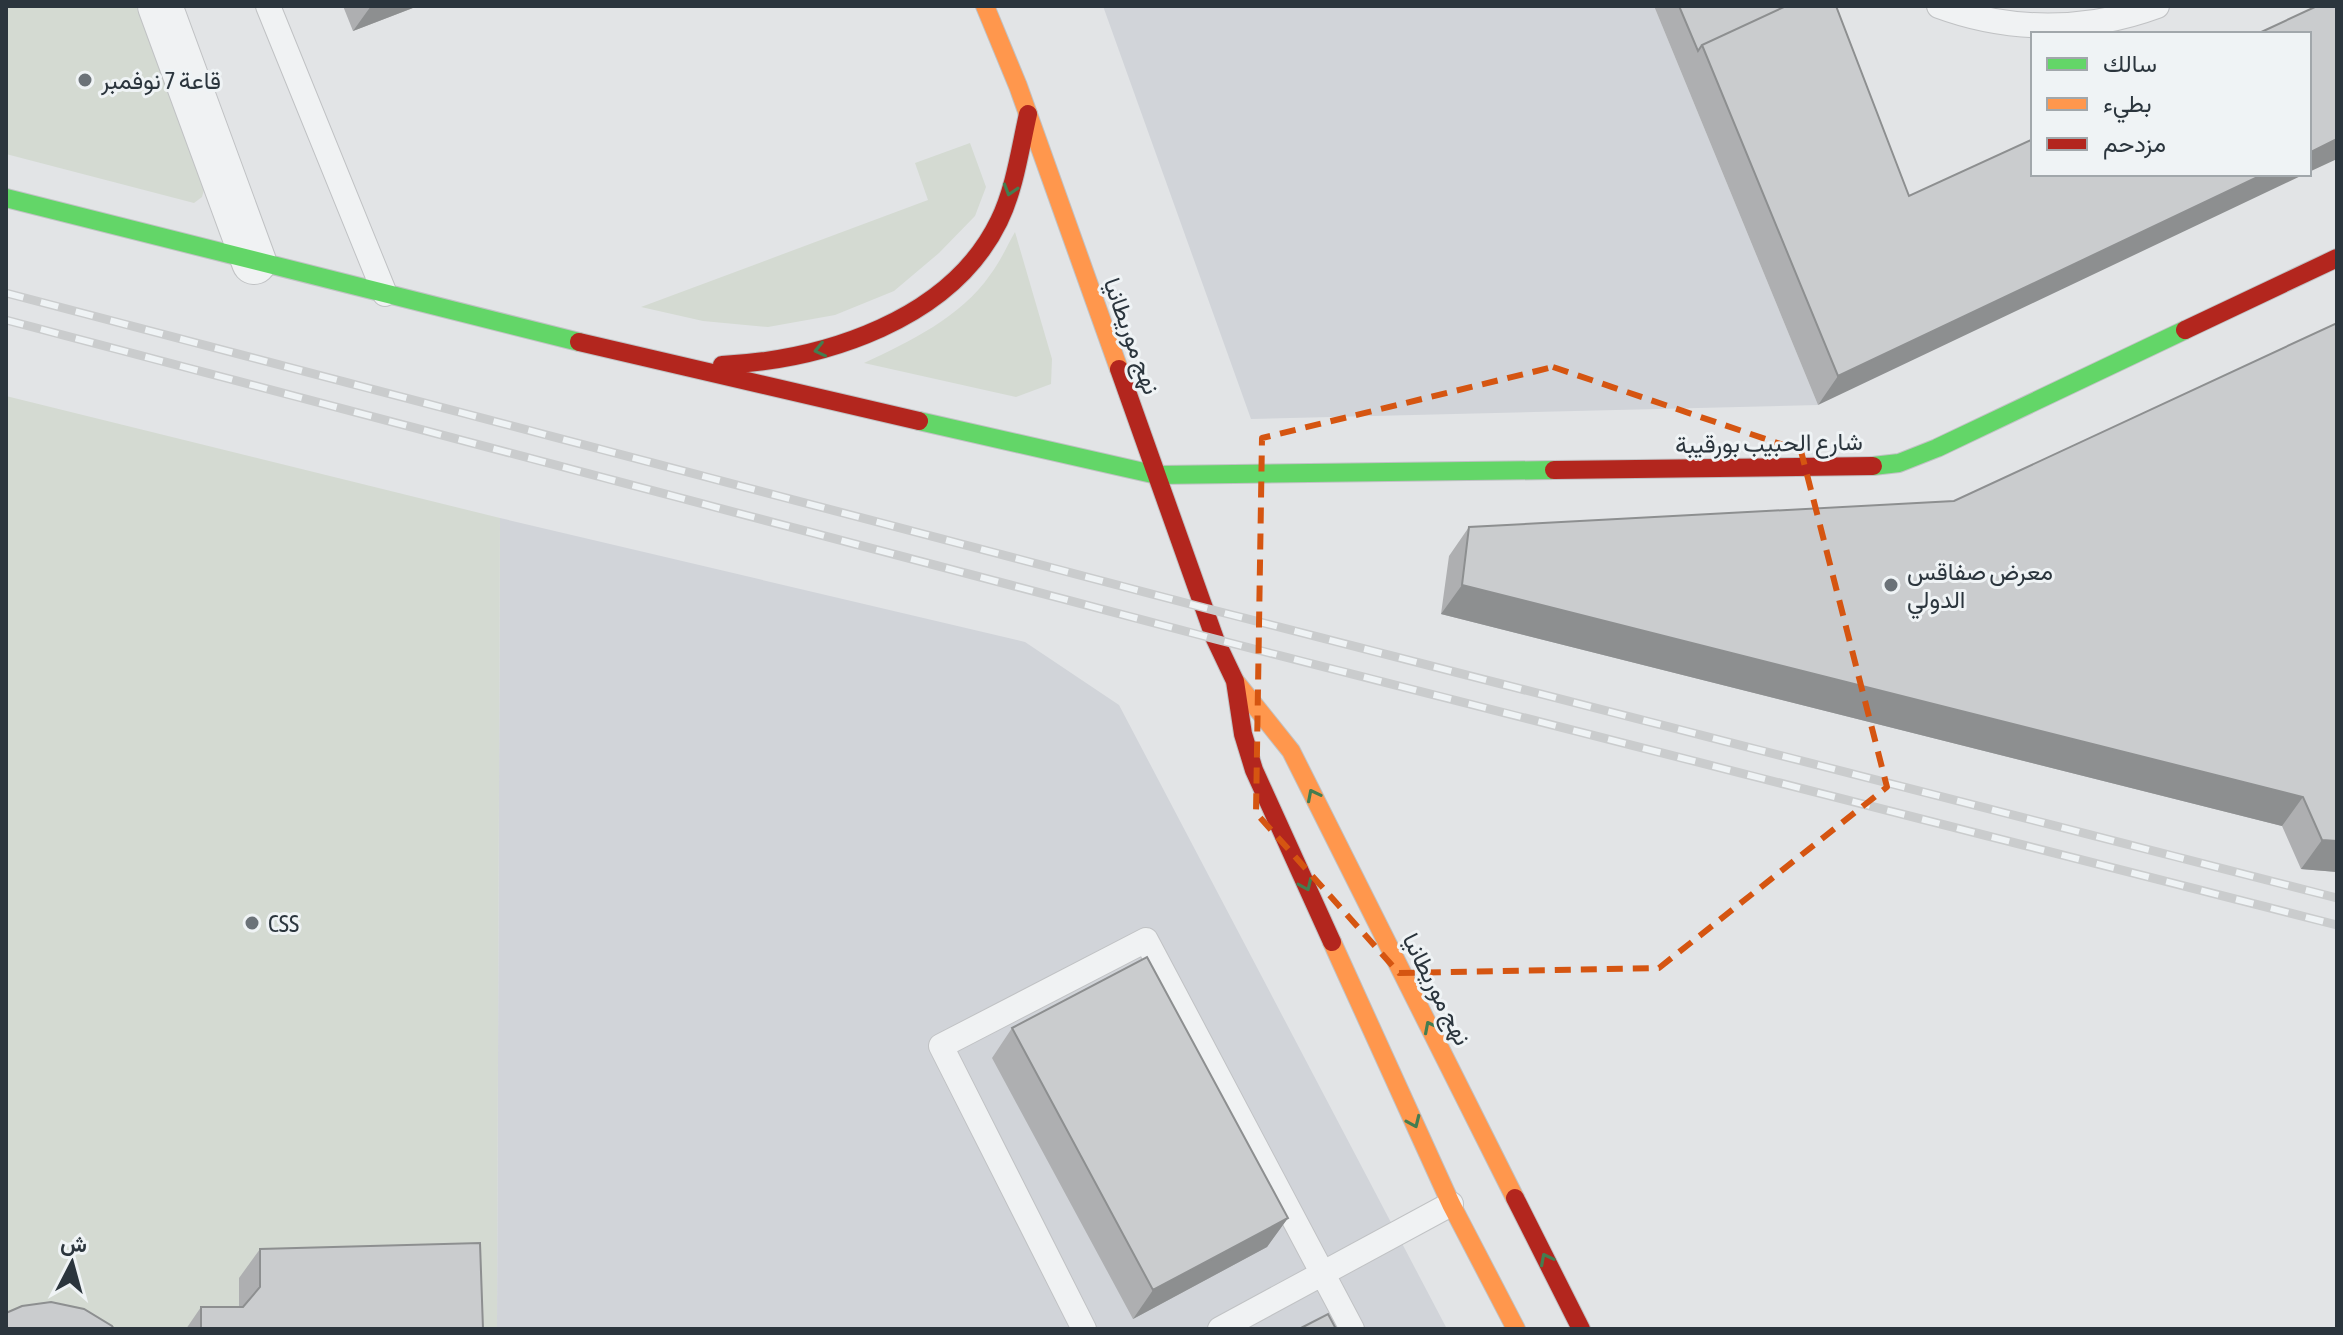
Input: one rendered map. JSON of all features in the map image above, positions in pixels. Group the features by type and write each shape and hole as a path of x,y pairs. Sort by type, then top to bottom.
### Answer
{"street":[{"path":"160,6 254,262"},
{"name":"نهج موريطانيا","path":"985,6 1028,114 1215,639 1235,681 1291,751 1581,1329"},
{"path":"684,368 775,361 834,347 897,319 935,296 971,265 999,223 1012,184 1028,114"},
{"name":"شارع الحبيب بورقيبة","path":"6,198 684,368 1157,475 1862,467 1899,463 1937,448 2337,258"},
{"name":"نهج موريطانيا","path":"1235,681 1243,734 1254,770 1451,1204 1516,1329"}],"lane":[{"path":"268,6 385,294"},
{"path":"1939,6 1990,21 2039,26 2088,24 2137,14 2157,6"},
{"path":"1084,1329 941,1046 1146,940 1352,1329"},
{"path":"1220,1329 1451,1204"}],"highlighted area":[{"path":"1553,367 1801,451 1887,787 1659,968 1399,973 1256,813 1262,438"}],"shaded area":[{"name":"قاعة 7 نوفمبر","path":"6,6 136,6 205,186 202,197 194,203 6,154"},
{"path":"1103,6 1654,6 1818,405 1251,419"},
{"path":"970,143 986,187 975,216 939,253 894,291 835,315 768,327 703,321 641,307 928,200 915,163"},
{"path":"1015,232 1052,359 1051,384 1016,397 864,363 933,327 964,304 994,270"},
{"name":"CSS","path":"6,396 500,518 497,1329 6,1329"},
{"path":"500,518 1025,642 1119,705 1447,1329 497,1329"}],"building":[{"path":"1679,6 1786,6 1702,45 1698,51"},
{"path":"1786,6 1836,6 1909,196 2031,140 2031,176 2260,176 1838,376 1702,45"},
{"path":"2317,6 2337,6 2337,139 2311,152 2311,32 2261,32"},
{"name":"معرض صفاقس الدولي","path":"2337,323 2337,841 2322,840 2303,797 1462,585 1469,527 1954,501"},
{"path":"1147,957 1288,1218 1153,1290 1012,1028"},
{"path":"480,1243 483,1329 201,1329 201,1307 243,1307 260,1287 260,1249"},
{"path":"51,1302 84,1309 114,1329 6,1329 6,1313 22,1306"},
{"path":"1328,1314 1336,1329 1299,1329"}],"railway":[{"path":"6,293 1205,608 2337,898"},
{"path":"6,320 1215,639 2337,925"}],"traffic: fast":[{"path":"6,198 579,342"},
{"path":"1873,466 1899,463 1937,448 2185,330"},
{"path":"919,421 1157,475 1554,470"}],"traffic: slow":[{"path":"985,6 1018,86 1119,369"},
{"path":"1235,681 1291,751 1515,1198"},
{"path":"1332,942 1451,1204 1516,1329"}],"traffic: jam":[{"path":"722,365 802,354 842,343 881,328 917,309 950,285 978,255 1005,208 1028,114"},
{"path":"2185,330 2337,258"},
{"path":"579,342 919,421"},
{"path":"1119,369 1215,639 1235,681 1243,734 1254,770 1332,942"},
{"path":"1554,470 1873,466"},
{"path":"1515,1198 1581,1329"}],"place":[{"name":"قاعة 7 نوفمبر","path":"85,80"},
{"name":"معرض صفاقس الدولي","path":"1891,585"},
{"name":"CSS","path":"252,923"}]}
